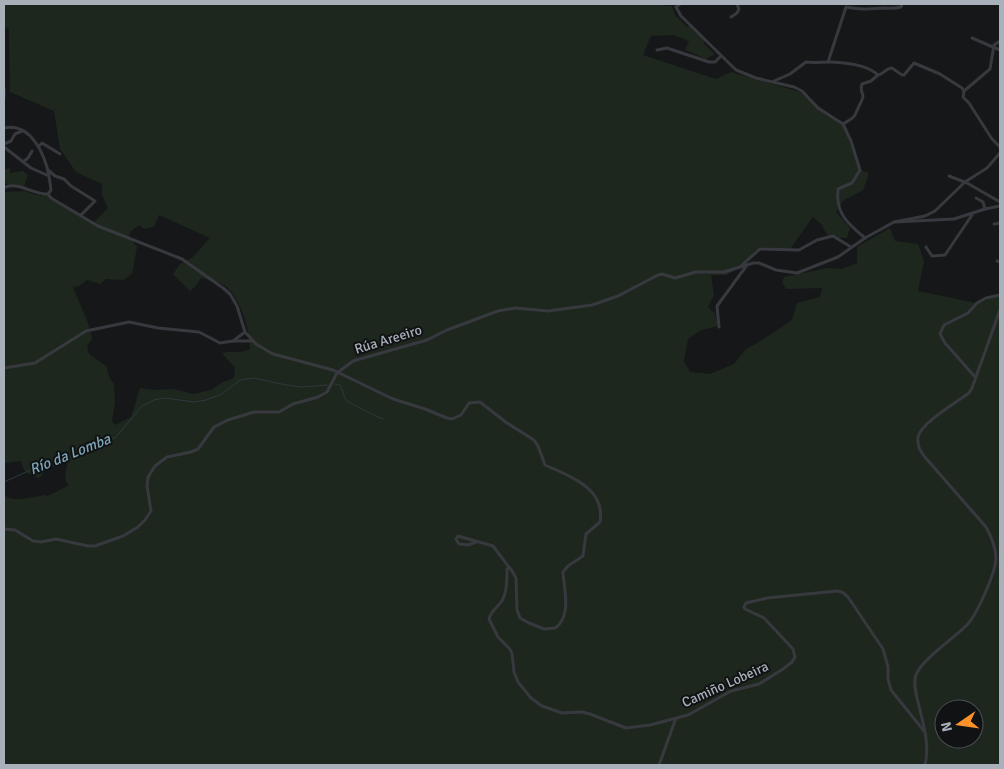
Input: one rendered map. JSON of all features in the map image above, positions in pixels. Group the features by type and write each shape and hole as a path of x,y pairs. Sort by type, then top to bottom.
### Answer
{"street":[{"path":"680,4 675,6 681,16 736,70 756,78 802,91 818,108 843,124 851,141 860,170 852,183 838,189 839,211 855,230 865,238"},
{"path":"732,17 738,12 737,4"},
{"path":"828,62 846,7 869,10 897,8 901,7 902,4"},
{"path":"972,38 1000,50"},
{"path":"1000,40 995,44 990,69 964,91 963,99 969,103 992,139 1000,147"},
{"path":"657,50 668,48 708,62 715,62 721,56"},
{"path":"773,82 790,74 806,62 816,64 828,62 871,68 878,75"},
{"path":"843,124 858,113 858,108 863,98 862,84 881,75 888,68 904,74 914,63 940,74 964,91"},
{"path":"4,88 4,97"},
{"path":"4,128 13,126 30,136 39,146 48,170 51,190 48,194"},
{"path":"22,131 15,134 4,146 31,168 49,176"},
{"path":"39,146 42,143 60,154"},
{"path":"24,161 32,151"},
{"path":"719,327 718,306 747,264 759,263 776,270 797,273 838,257 865,238 894,222 925,216 935,211 965,182 987,168 1000,153"},
{"path":"48,170 95,201 81,215"},
{"path":"949,176 965,182 1000,202"},
{"path":"6,187 11,186 38,194 48,194"},
{"path":"48,194 50,198 101,227 182,259 224,288 237,306 245,332 252,342 273,354 316,365 393,399 425,408 447,418 461,416 470,403 480,402 507,423 534,440 545,465 570,475 589,488 599,505 600,519 597,526 586,534 583,556 568,566 563,572 566,588 563,621 559,626 551,629 528,624 520,618 517,610 517,582 514,574 493,546 456,537 459,544 462,545 476,542"},
{"path":"976,198 984,202 985,209"},
{"path":"894,222 954,219 1000,206"},
{"path":"926,247 932,256 945,255 972,214"},
{"path":"994,224 1000,223"},
{"path":"742,266 760,249 799,250 810,243 836,237 851,247"},
{"name":"Rúa Areeiro","path":"4,529 15,530 33,541 56,540 88,546 102,544 129,533 145,520 151,511 146,486 148,478 158,462 167,457 198,449 214,427 228,420 254,412 278,412 294,404 323,395 330,388 337,373 352,361 427,340 447,330 498,311 515,308 548,311 592,305 618,296 658,275 662,274 675,278 696,272 730,271 747,264"},
{"path":"976,378 945,343 940,334 944,325 968,313 977,303 986,298 1000,295"},
{"path":"925,765 927,744 915,688 916,676 923,665 967,625 975,615 995,566 996,555 992,539 986,527 924,456 919,448 918,439 919,434 927,424 969,393 1000,310"},
{"path":"4,368 35,363 86,331 129,322 167,329 199,332 220,343 233,341 252,342"},
{"path":"233,341 245,332"},
{"name":"Camiño Lobeira","path":"509,567 507,569 504,597 492,611 489,619 498,636 509,648 518,682 531,698 542,706 562,713 590,714 626,728 650,725 688,715 731,691 759,684 792,662 795,654 793,649 764,618 745,609 746,603 766,598 837,591 848,598 880,644 886,660 891,690 924,731"},
{"name":"Camiño Lobeira","path":"659,765 676,718"}],"shaded area":[{"path":"4,4 645,4 672,6 675,15 687,27 692,25 706,39 703,43 715,54 706,59 685,50 689,41 673,35 651,36 643,55 716,79 731,72 800,92 843,124 860,170 869,173 863,190 844,200 836,212 850,228 847,238 829,238 821,224 813,217 790,249 760,247 736,270 727,275 711,275 714,295 708,307 715,313 718,326 701,330 688,339 684,361 690,372 710,374 734,364 745,350 792,320 797,303 820,297 822,288 786,289 782,283 784,277 827,268 842,269 857,263 857,247 890,228 895,241 918,244 924,261 918,291 976,303 1000,296 1000,765 4,765 4,495 13,499 48,496 69,485 65,478 67,463 46,469 40,478 27,473 21,461 4,463 4,192 24,191 41,196 48,194 93,223 108,208 102,195 102,184 76,172 60,149 54,111 10,92 9,29 4,26","holes":["159,215 210,238 193,257 180,264 173,274 190,291 201,278 225,285 232,293 244,316 250,349 242,352 222,353 235,368 234,378 221,383 211,390 193,394 174,389 155,390 140,388 131,417 115,425 112,421 115,402 114,384 110,379 106,366 89,354 87,346 92,339 88,323 73,287 79,286 87,280 100,284 106,279 123,280 132,274 137,247 129,237 130,232 139,225 144,229 154,227"]},
{"path":"10,168 10,173 23,171 28,175 24,187 4,183 4,170"}],"waterway":[{"name":"Río da Lomba","path":"4,482 48,462 60,461 116,437 142,406 154,400 165,398 194,402 206,400 222,394 240,380 254,378 302,387 327,385"},
{"name":"Río da Lomba","path":"335,384 340,385 346,400 383,419"}]}
